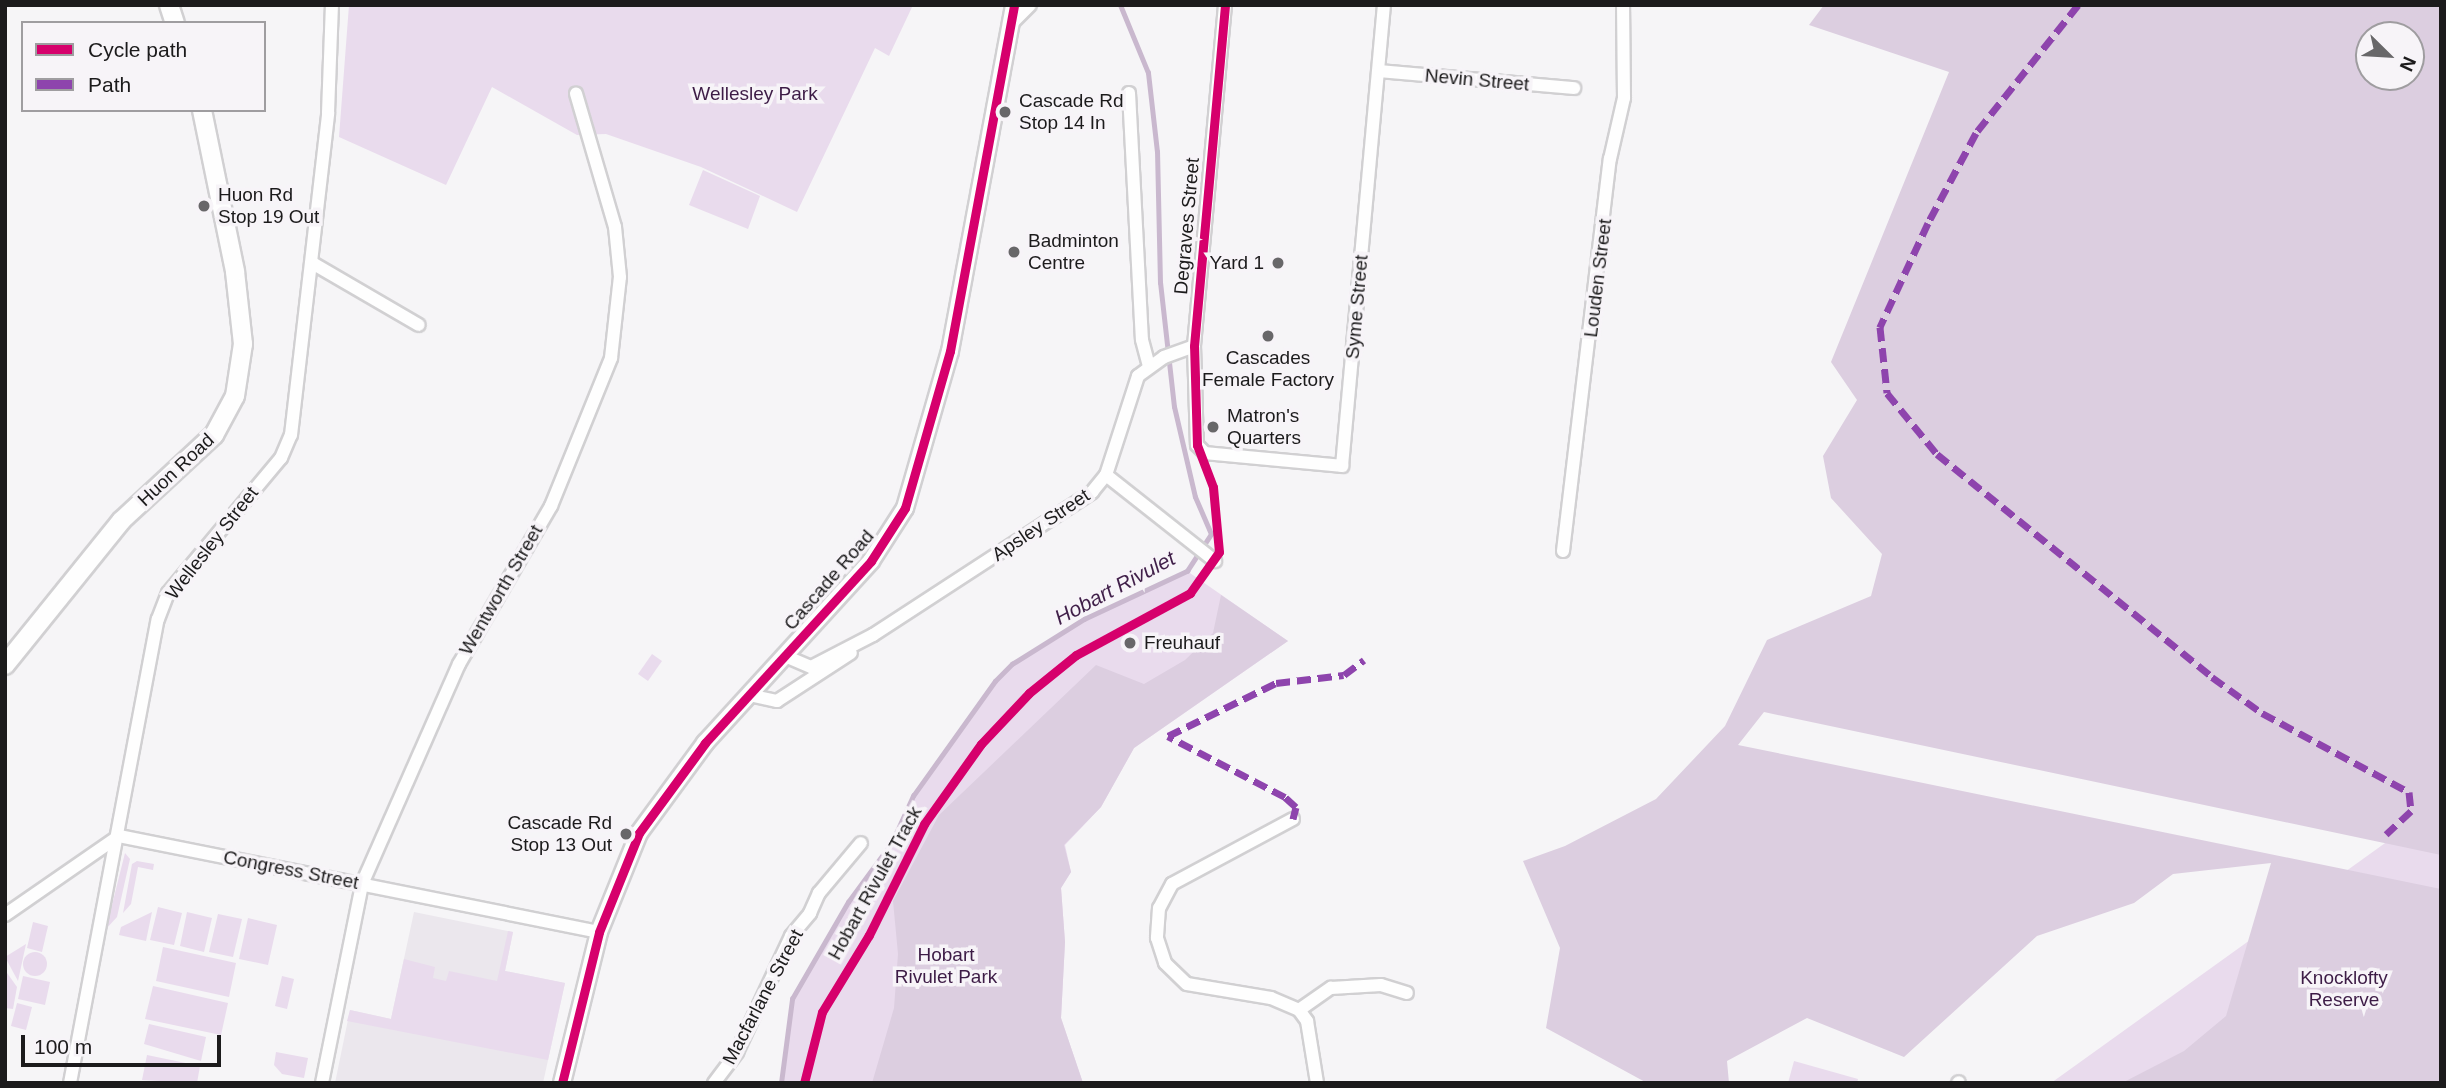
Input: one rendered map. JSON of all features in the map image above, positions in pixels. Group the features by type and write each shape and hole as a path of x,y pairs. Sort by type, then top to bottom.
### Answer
{"main road":[{"name":"Huon Road","path":"5,665 121,521 214,435 235,396 243,344 236,271 202,112"}],"street":[{"name":"Wellesley Street","path":"70,1083 119,836 158,619 168,593 281,458 291,435 314,264 328,113 332,5"},
{"name":"Cascade Road","path":"562,1083 599,932 627,858 654,810 749,695 881,548 913,486 950,351 1014,5"},
{"path":"1010,25 1030,5"},
{"name":"Degraves Street","path":"1200,450 1194,346 1225,5"},
{"name":"Syme Street","path":"1200,450 1342,466 1384,5"},
{"name":"Louden Street","path":"1563,551 1610,159 1624,98 1623,5"},
{"name":"Nevin Street","path":"1379,71 1574,88"},
{"path":"1129,93 1142,340 1149,366"},
{"name":"Wentworth Street","path":"322,1083 362,884 459,664 551,506 611,358 619,290 615,227 576,94"},
{"path":"314,264 419,325"},
{"name":"Apsley Street","path":"749,695 777,701 1092,492 1106,475 1132,388 1149,366 1164,357 1194,346"},
{"path":"1106,475 1211,557"},
{"name":"Apsley Street","path":"785,656 811,667 873,635"},
{"path":"1293,819 1172,884 1159,908 1157,938 1165,962 1187,984 1271,998 1298,1010 1307,1021 1317,1083"},
{"path":"5,915 119,836"},
{"name":"Congress Street","path":"119,836 599,932"},
{"name":"Macfarlane Street","path":"714,1083 737,1052 792,936 810,913 819,892 860,843"},
{"path":"1298,1010 1331,988 1381,985 1406,993"}],"shaded area":[{"path":"414,912 513,932 505,971 565,983 543,1083 335,1083 350,1010 391,1019"}],"green space":[{"name":"Wellesley Park","path":"349,5 913,5 889,56 875,48 797,212 701,167 606,134 577,135 492,87 446,185 339,137"},
{"path":"1824,5 2441,5 2441,855 1764,712 1738,745 2441,889 2441,1083 2122,1083 2184,1051 2226,1016 2271,863 2173,874 2134,903 2037,936 1904,1057 1807,1018 1727,1061 1729,1083 1647,1083 1546,1028 1560,948 1523,861 1565,846 1656,799 1725,726 1767,640 1871,596 1882,554 1831,498 1823,456 1857,400 1831,362 1949,72 1809,25"},
{"path":"703,170 760,196 748,229 689,205"},
{"name":"Hobart Rivulet Park","path":"1187,571 1288,641 1134,748 1101,807 1065,845 1071,872 1061,888 1065,942 1061,1018 1083,1083 781,1083 792,999 848,902 892,842 913,796 995,681 1012,664 1084,619"},
{"name":"Hobart Rivulet Park","path":"1221,595 1288,641 1134,748 1101,807 1064,845 1071,872 1061,888 1065,942 1061,1018 1083,1083 872,1083 894,1008 898,954 893,901 939,815 1096,665 1144,684 1185,660 1213,633"},
{"path":"652,654 662,661 648,681 638,674"},
{"name":"Knocklofty Reserve","path":"2441,780 2441,1083 2051,1083 2413,823"},
{"path":"125,853 130,859 117,917 106,929"},
{"path":"137,861 154,864 153,870 138,867 131,904 123,913 132,864"},
{"path":"158,907 182,913 174,945 150,940"},
{"path":"152,912 146,941 119,935 121,927"},
{"path":"187,912 212,918 204,952 180,946"},
{"path":"218,914 242,919 233,957 209,952"},
{"path":"248,918 277,925 268,965 239,959"},
{"path":"33,922 48,926 42,952 27,948"},
{"path":"508,931 513,932 505,971 565,983 548,1060 347,1021 350,1010 391,1019 404,959 435,967 433,978 446,981 449,971 497,981"},
{"path":"26,944 18,981 5,957"},
{"path":"163,947 236,963 229,997 156,981"},
{"path":"35,952 43,956 47,964 43,972 35,976 27,972 23,964 27,956"},
{"path":"5,970 17,987 13,1009 5,1008"},
{"path":"23,976 50,982 45,1005 18,999"},
{"path":"282,976 294,979 287,1009 275,1006"},
{"path":"153,986 228,1003 221,1035 145,1019"},
{"path":"17,1003 32,1007 26,1030 11,1026"},
{"path":"149,1024 206,1037 201,1061 144,1044"},
{"path":"276,1052 308,1058 304,1078 282,1074 274,1065"},
{"path":"147,1055 200,1066 197,1083 142,1080"},
{"path":"1794,1061 1858,1079 1857,1083 1788,1083"}],"waterway":[{"name":"Hobart Rivulet","path":"781,1083 792,999 848,902 892,842 913,796 995,681 1012,664 1084,619 1187,571 1211,534 1195,497 1174,407 1160,283 1157,152 1148,73 1120,5"}],"marked path":[{"path":"2078,5 1976,133 1928,223 1880,327 1887,393 1937,454 2212,677 2262,713 2409,792 2411,811 2386,834"},
{"path":"1293,819 1296,807 1285,797 1168,736 1276,683 1344,675 1364,660"}],"cycle path":[{"path":"562,1083 599,932 639,833 705,743 871,561 905,508 950,351 1014,5"},
{"name":"Hobart Rivulet Track","path":"804,1083 822,1012 869,935 924,824 981,744 1029,693 1076,655 1190,593 1219,552 1213,487 1197,445 1194,346 1225,5"}],"place":[{"name":"Cascade Rd Stop 14 In","path":"1005,112"},
{"name":"Huon Rd Stop 19 Out","path":"204,206"},
{"name":"Badminton Centre","path":"1014,252"},
{"name":"Yard 1","path":"1278,263"},
{"name":"Cascades Female Factory","path":"1268,336"},
{"name":"Matron's Quarters","path":"1213,427"},
{"name":"Freuhauf","path":"1130,643"},
{"name":"Cascade Rd Stop 13 Out","path":"626,834"}]}
